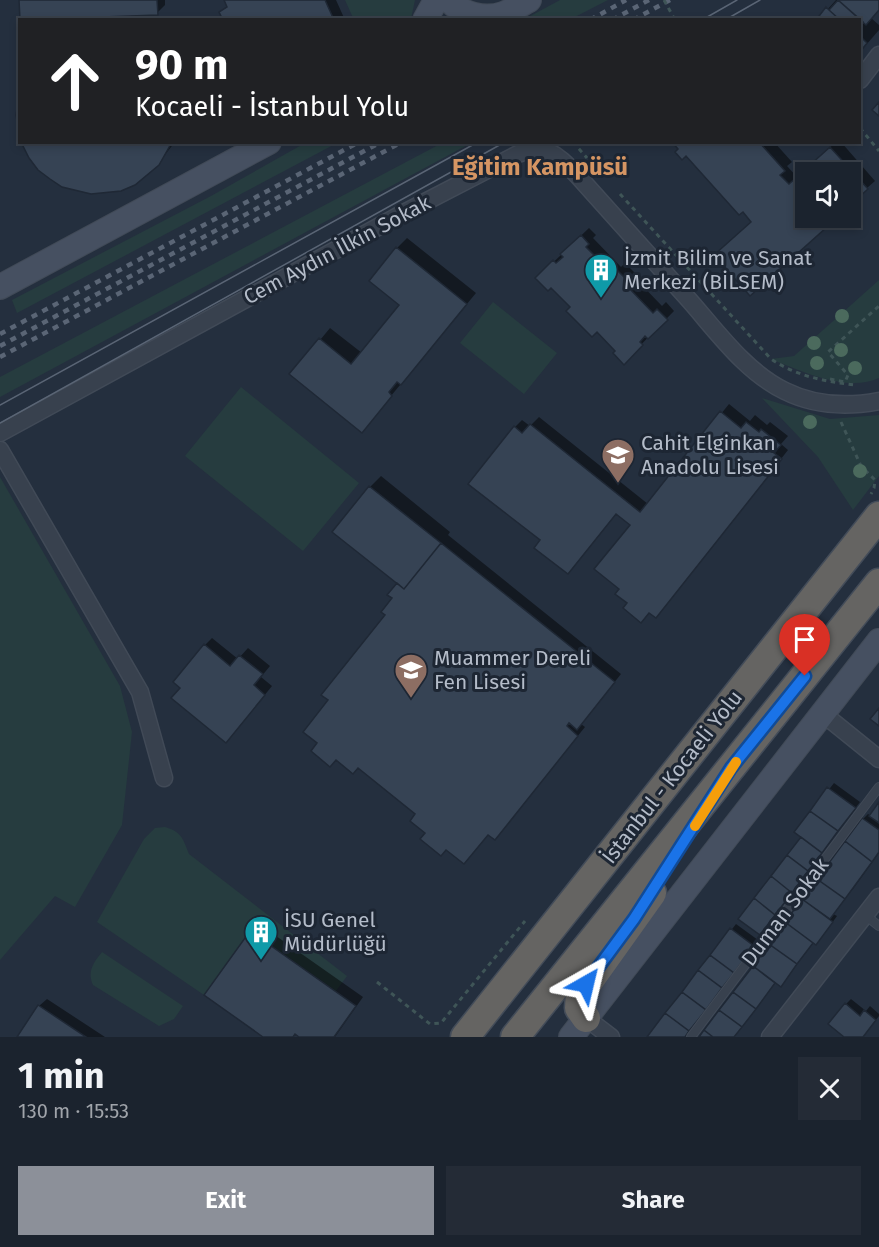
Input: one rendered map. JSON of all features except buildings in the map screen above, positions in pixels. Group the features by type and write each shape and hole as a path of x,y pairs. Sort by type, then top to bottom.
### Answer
{"highway":[{"name":"İstanbul - Kocaeli Yolu","path":"465,1037 879,516"},
{"path":"515,1037 879,583"},
{"path":"579,1028 580,994 634,919 731,768"}],"main road":[{"path":"426,18 436,0"},
{"path":"449,0 469,13 487,17 515,8"},
{"path":"150,208 239,144"},
{"path":"0,287 265,144"},
{"path":"579,1028 879,640"}],"street":[{"path":"861,79 879,55"},
{"name":"Cem Aydın İlkin Sokak","path":"0,433 396,217 518,154 537,148 560,158 734,351 765,379 784,391 808,400 840,404 879,401"},
{"path":"0,450 140,692 164,778"},
{"path":"822,713 879,759"},
{"path":"770,1037 879,897"},
{"path":"579,1028 611,1037"}],"lane":[{"name":"Duman Sokak","path":"691,1037 879,787"},
{"path":"865,915 879,926"}],"path":[{"path":"664,0 674,18"},
{"path":"861,129 879,151"},
{"path":"575,144 589,160"},
{"path":"613,186 771,359 789,369 828,383 863,386"},
{"path":"830,380 845,382 848,375 828,352 879,306"},
{"path":"840,418 861,466 875,480"},
{"path":"377,982 430,1024"}],"green space":[{"path":"345,0 415,0 411,18 353,18"},
{"path":"560,0 608,0 573,18 527,18"},
{"path":"303,144 335,144 17,313 12,300 211,196"},
{"path":"440,144 469,144 0,397 0,377"},
{"path":"879,280 879,378 867,382 839,382 824,379 771,359 794,356"},
{"path":"493,302 557,353 524,394 460,343"},
{"path":"241,387 359,483 303,551 185,456"},
{"path":"762,398 830,419 879,415 879,476 853,510 818,457"},
{"path":"0,477 120,686 132,732 122,825 75,907 55,896 0,960"},
{"path":"165,827 175,831 181,837 189,854 347,976 336,991 250,931 204,995 97,922 144,839 155,828"},
{"path":"102,952 183,1006 174,1019 159,1026 93,985 92,968"}],"tram line":[{"path":"706,18 737,0"},
{"path":"728,18 760,0"},
{"path":"0,405 474,144"},
{"path":"0,423 501,144"}],"railway":[{"path":"594,18 626,0"},
{"path":"616,18 649,0"},
{"path":"637,18 670,0"},
{"path":"0,334 355,144"},
{"path":"0,346 377,144"},
{"path":"0,357 398,144"}],"slow traffic":[{"path":"695,826 736,762"}],"place":[{"name":"İzmit Bilim ve Sanat Merkezi (BİLSEM)","path":"601,299"},
{"name":"Cahit Elginkan Anadolu Lisesi","path":"618,484"},
{"name":"Muammer Dereli Fen Lisesi","path":"411,699"},
{"name":"İSU Genel Müdürlüğü","path":"261,961"}],"district":[{"name":"Eğitim Kampüsü","path":"540,167"}],"route":[{"path":"586,984 634,919 731,768 805,676"}]}
